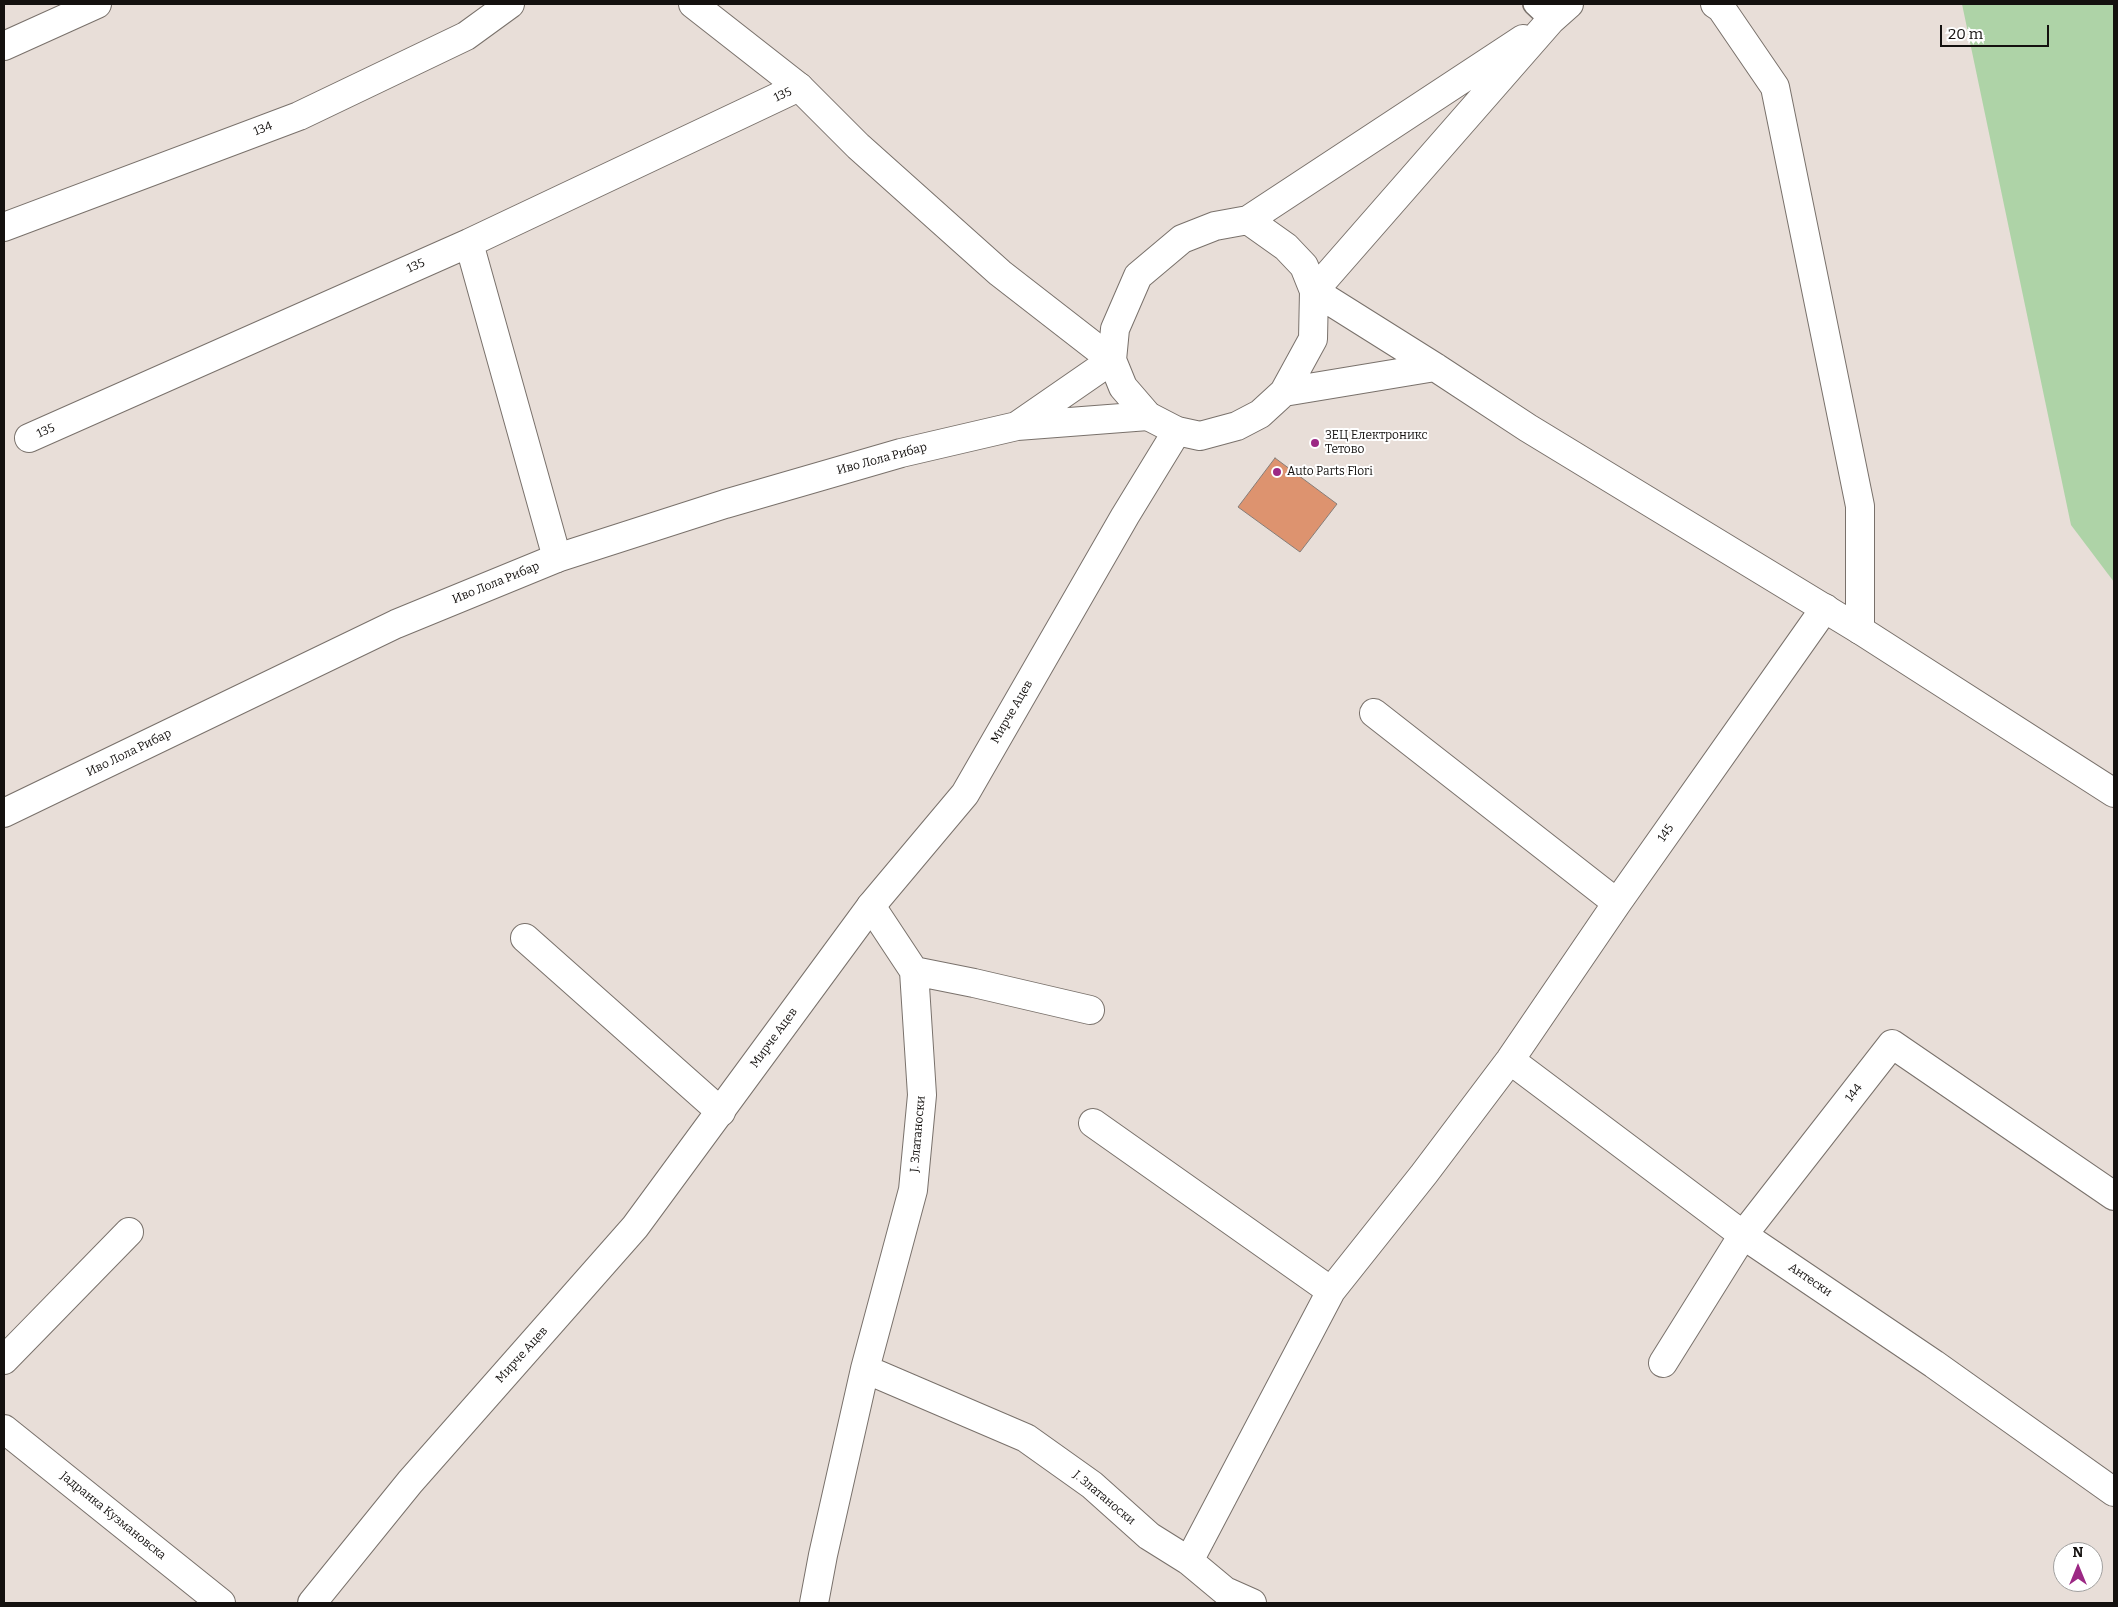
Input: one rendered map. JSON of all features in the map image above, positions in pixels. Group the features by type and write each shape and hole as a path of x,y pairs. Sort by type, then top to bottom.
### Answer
{"street":[{"path":"4,46 97,4"},
{"name":"134","path":"4,227 299,116 466,36 510,4"},
{"name":"135","path":"693,4 799,87 858,146 1000,273 1112,360"},
{"path":"1715,4 1722,8 1775,87 1860,506 1860,630"},
{"path":"1248,220 1286,247 1304,266 1314,291 1313,339 1284,392 1260,414 1236,426 1200,436 1177,431 1148,416 1123,387 1112,360 1115,330 1138,276 1182,239 1215,226 1248,220 1552,9"},
{"path":"1314,291 1552,9"},
{"name":"135","path":"29,438 469,243 799,87"},
{"path":"469,243 557,558"},
{"path":"1314,291 1528,428 1825,608 2114,793"},
{"path":"1017,426 1112,360"},
{"path":"1284,392 1435,367"},
{"path":"1017,426 1148,416"},
{"name":"Иво Лола Рибар","path":"4,813 396,624 557,558 744,498 901,453 1017,426"},
{"name":"Мирче Ацев","path":"312,1603 410,1482 635,1227 871,906 965,794 1125,516 1177,431"},
{"name":"145","path":"1189,1561 1331,1291 1424,1174 1510,1060 1617,903 1825,608"},
{"path":"1374,713 1617,903"},
{"name":"Ј. Златаноски","path":"814,1603 865,1369 913,1190 922,1096 914,971 871,906"},
{"path":"525,938 721,1112"},
{"path":"914,971 1090,1010"},
{"name":"144","path":"1663,1363 1744,1235 1892,1044 2114,1196"},
{"name":"Антески","path":"1510,1060 1744,1235 1934,1364 2114,1492"},
{"path":"1093,1123 1331,1291"},
{"path":"4,1360 129,1232"},
{"name":"Ј. Златаноски","path":"865,1369 1026,1438 1092,1485 1149,1536 1189,1561 1222,1597 1252,1603"},
{"name":"Јадранка Кузмановска","path":"4,1429 221,1603"}],"green space":[{"path":"1962,4 2114,4 2114,582 2071,525"}],"building":[{"path":"1275,458 1337,504 1300,552 1238,507"}],"place":[{"name":"ЗЕЦ Електроникс Тетово","path":"1315,443"},
{"name":"Auto Parts Flori","path":"1277,472"}]}
